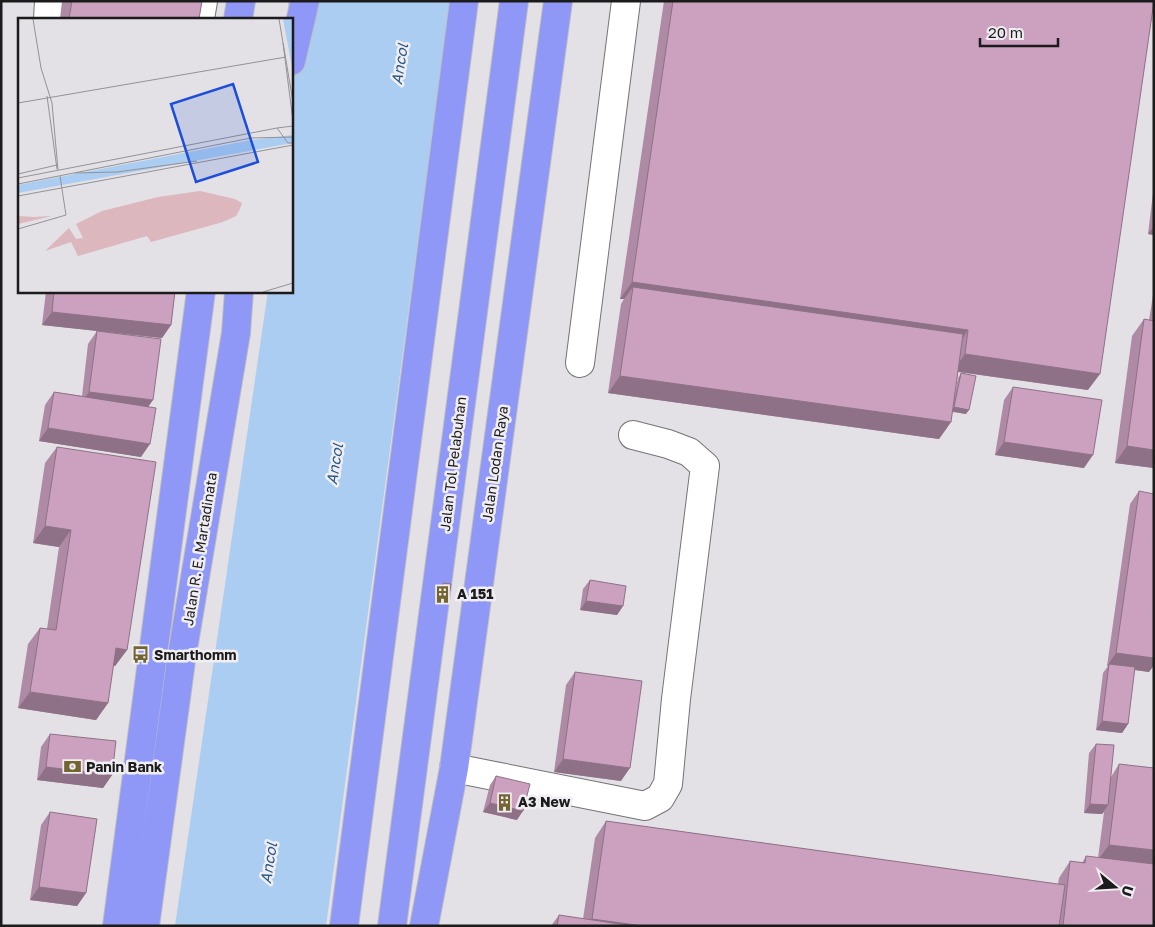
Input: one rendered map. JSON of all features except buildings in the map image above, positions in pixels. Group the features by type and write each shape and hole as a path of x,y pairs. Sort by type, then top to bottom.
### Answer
{"highway":[{"path":"238,18 241,1"},
{"path":"248,1 248,18"},
{"path":"292,56 304,1"},
{"path":"344,926 464,1"},
{"name":"Jalan Tol Pelabuhan","path":"392,926 514,1"},
{"name":"Jalan Lodan Raya","path":"424,926 454,768 558,1"},
{"path":"117,926 201,292"},
{"name":"Jalan R. E. Martadinata","path":"145,926 181,661 236,333 239,292"},
{"path":"236,333 244,292"}],"lane":[{"path":"48,18 49,1"},
{"path":"200,18 203,1"},
{"path":"580,363 626,1"},
{"path":"454,768 645,806 660,798 668,784 677,689 705,466 689,452 668,444 633,435"}],"water":[{"name":"Ancol","path":"288,1 450,1 326,926 175,926 268,292 292,292 292,18 288,18"}],"place":[{"name":"A 151","path":"443,594"},
{"name":"Smarthomm","path":"140,655"},
{"name":"Panin Bank","path":"72,767"},
{"name":"A3 New","path":"504,802"}]}
